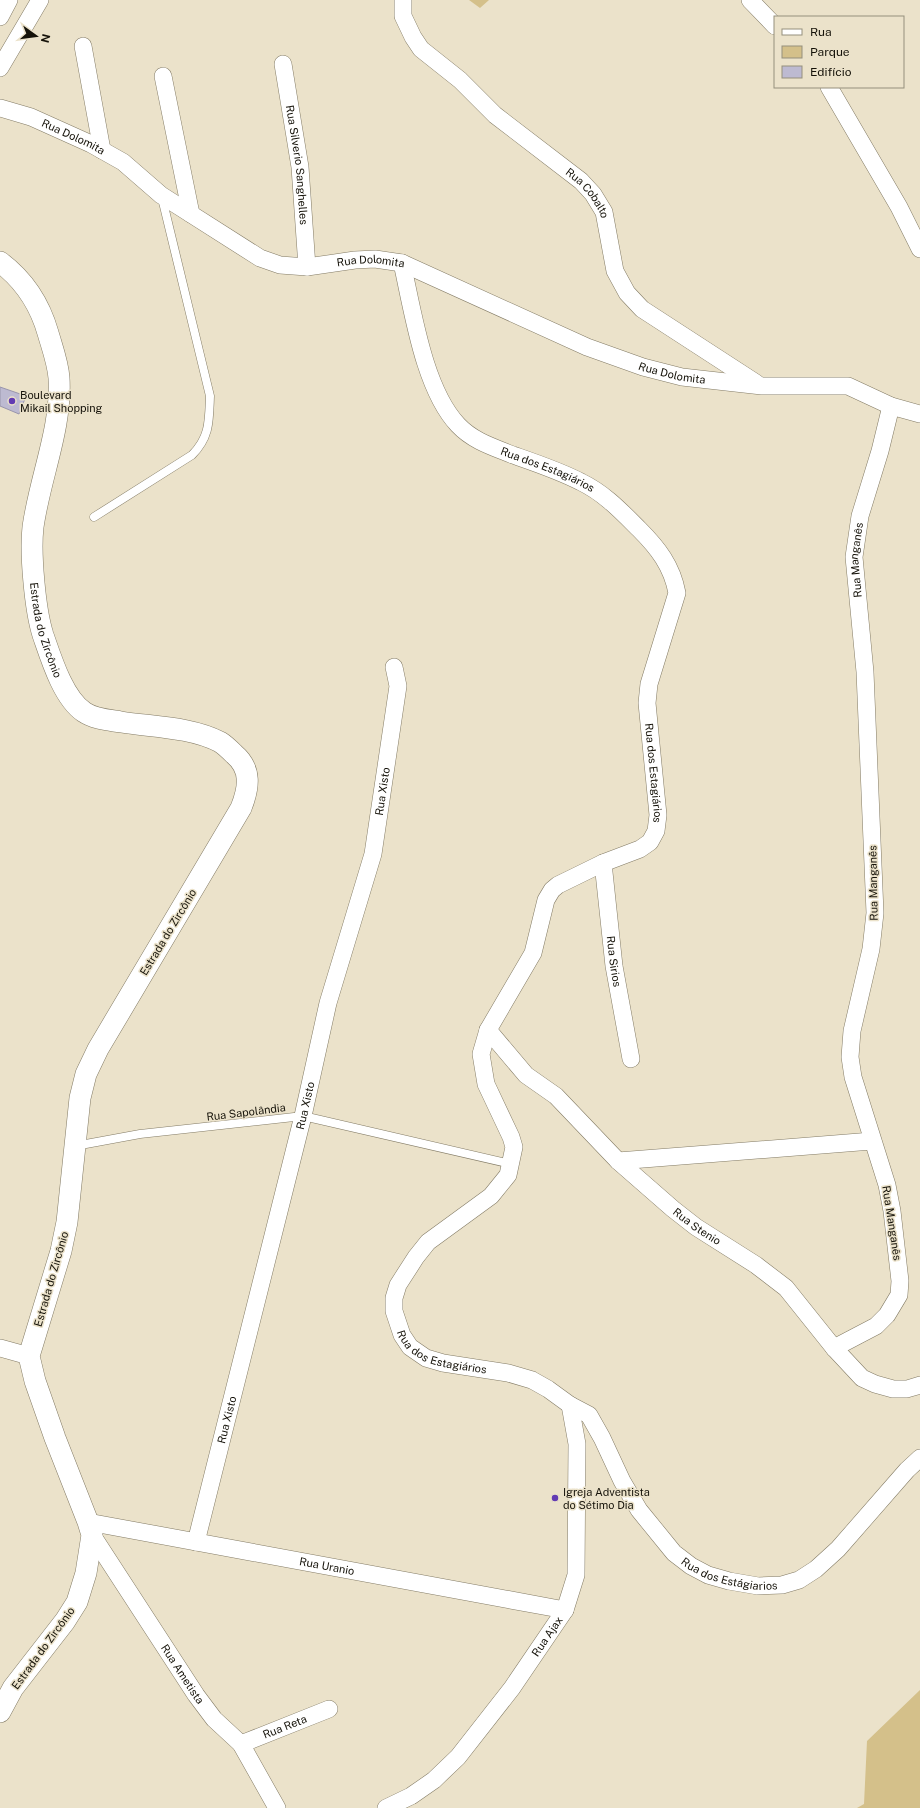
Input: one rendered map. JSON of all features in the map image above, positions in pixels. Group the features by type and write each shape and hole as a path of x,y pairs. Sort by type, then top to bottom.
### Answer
{"street":[{"path":"0,17 9,0"},
{"path":"0,68 40,0"},
{"name":"Rua Cobalto","path":"403,0 403,16 413,37 421,49 460,80 495,115 581,181 593,194 604,212 615,271 628,292 642,309 762,386"},
{"path":"750,0 774,25"},
{"path":"83,46 102,150"},
{"name":"Rua Silverio Sanghelles","path":"282,64 300,167 307,267"},
{"path":"163,76 190,214"},
{"path":"830,88 899,208 920,248"},
{"name":"Rua Dolomita","path":"0,108 31,118 102,150 123,162 161,195 260,258 280,265 307,267 375,259 402,263 587,347 643,367 682,377 762,386"},
{"name":"Estrada do Zircônio","path":"0,262 7,267 31,294 43,314 59,377 58,411 33,528 33,568 41,627 55,670 69,696 84,712 102,719 196,733 222,743 239,758 247,775 248,792 242,808 98,1049 86,1074 80,1098 67,1222 61,1251 29,1356"},
{"name":"Rua dos Estagiários","path":"402,263 427,368 443,405 458,424 470,436 486,444 581,482 608,498 662,554 674,578 677,593 649,684 647,703 658,815 656,831 650,842 640,849 603,863 558,884 546,900 533,953 488,1030 481,1054 486,1084 511,1137 514,1147 508,1175 491,1196 428,1242 416,1257 398,1286 394,1298 394,1311 402,1335 410,1347 421,1355 442,1363 508,1373 532,1380 548,1389 570,1405"},
{"path":"762,386 848,386 891,406 920,414"},
{"name":"Rua Manganês","path":"834,1348 876,1326 887,1315 899,1295 900,1281 892,1211 887,1185 853,1077 850,1057 852,1030 871,949 875,913 865,672 854,556 860,516 880,451 891,406"},
{"name":"Rua Xisto","path":"196,1542 302,1116 328,1003 377,834 398,686 394,667"},
{"name":"Rua Sirios","path":"603,863 614,966 631,1059"},
{"name":"Rua Stenio","path":"488,1030 526,1075 556,1096 618,1161 696,1227 756,1265 786,1288 834,1348 862,1378 875,1384 893,1389 907,1389 920,1385"},
{"path":"618,1161 872,1141"},
{"path":"0,1348 29,1356 35,1381 55,1438 90,1528"},
{"name":"Rua dos Estágiarios","path":"570,1405 588,1415 602,1438 622,1481 639,1510 674,1553 691,1566 708,1575 758,1586 782,1585 799,1580 816,1569 838,1549 907,1470 920,1458"},
{"name":"Rua Ajax","path":"386,1808 411,1796 434,1780 458,1757 512,1688 566,1610 576,1575 577,1444 570,1405"},
{"name":"Estrada do Zircônio","path":"0,1712 13,1688 65,1621 77,1602 86,1573 90,1528"},
{"name":"Rua Uranio","path":"90,1528 196,1542 566,1610"},
{"name":"Rua Ametista","path":"90,1528 196,1695 214,1719 240,1744 277,1808"},
{"name":"Rua Reta","path":"240,1744 329,1709"}],"lane":[{"path":"94,517 192,455 200,446 208,429 210,396 161,195"},
{"name":"Rua Sapolândia","path":"74,1146 140,1134 302,1116 511,1164"}],"green space":[{"path":"469,0 489,0 480,8"},
{"path":"920,1690 920,1808 857,1808 864,1804 867,1741"}],"building":[{"name":"Boulevard Mikail Shopping","path":"0,387 26,396 19,414 0,406"}],"place":[{"name":"Boulevard Mikail Shopping","path":"12,401"},
{"name":"Igreja Adventista do Sétimo Dia","path":"555,1498"}]}
